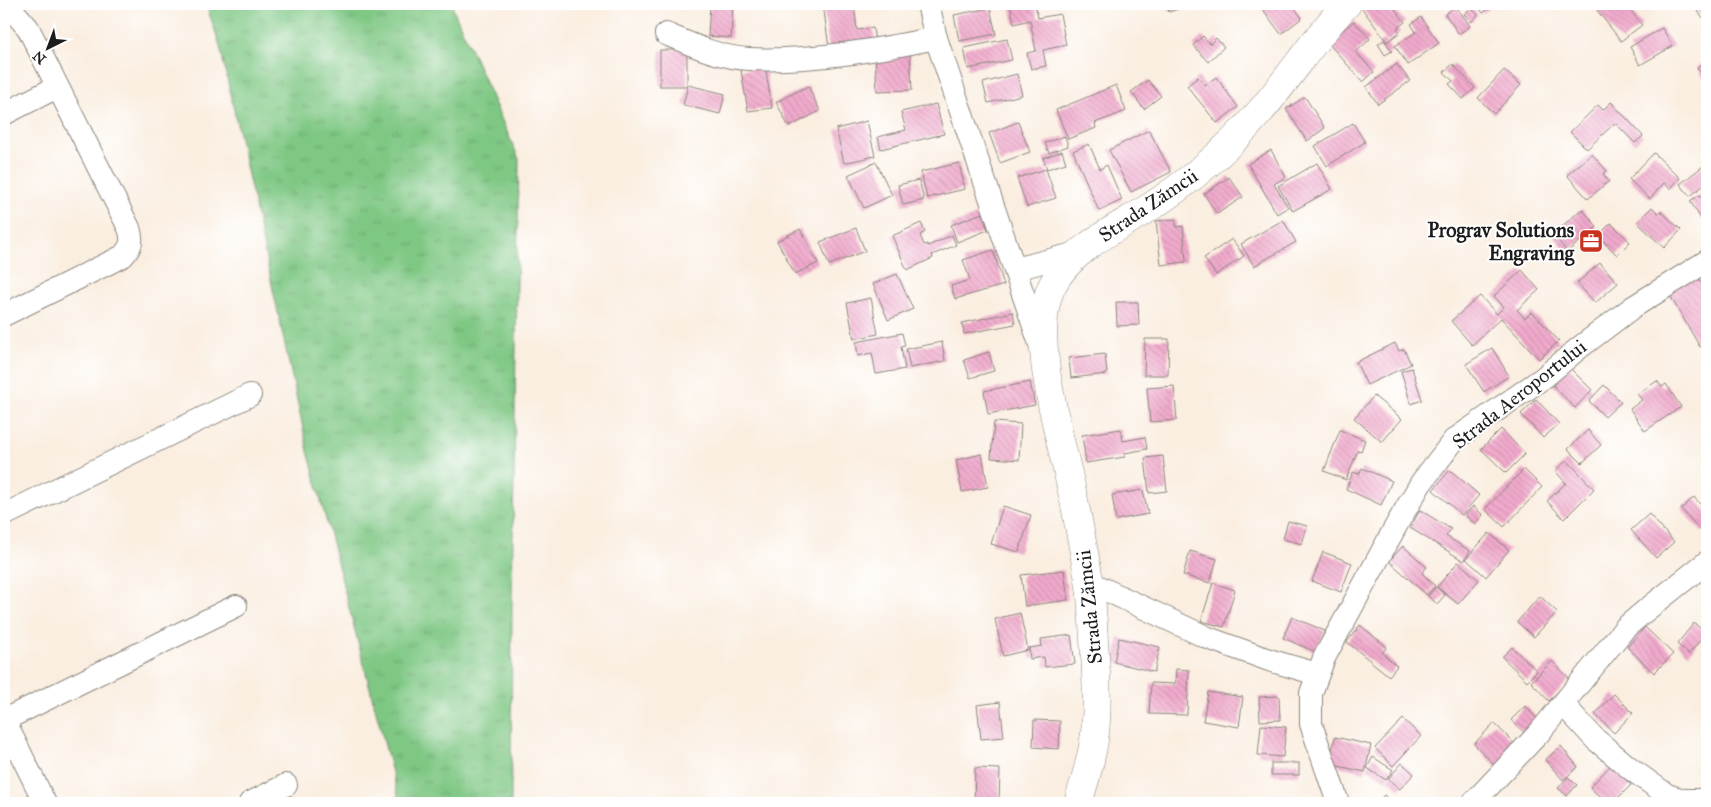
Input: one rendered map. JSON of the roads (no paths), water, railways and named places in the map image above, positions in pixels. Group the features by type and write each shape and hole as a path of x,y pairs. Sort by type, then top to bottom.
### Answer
{"main road":[{"name":"Strada Zămcii","path":"1078,803 1091,754 1096,723 1097,688 1089,582 1072,488 1043,353 1046,301 1053,283 1065,267 1081,252 1175,191 1231,143 1260,113 1300,60 1347,4"}],"street":[{"path":"4,315 116,259 129,249 132,244 129,228 28,28 7,4"},
{"name":"Strada Zămcii","path":"928,4 936,38 1043,353"},
{"path":"666,34 713,52 749,60 808,58 867,51 936,38"},
{"path":"4,114 57,87"},
{"path":"1015,269 1081,252"},
{"name":"Strada Aeroportului","path":"1338,803 1311,724 1311,693 1324,658 1421,483 1454,440 1543,378 1632,307 1707,261"},
{"path":"4,515 250,395"},
{"path":"1473,803 1515,760 1625,628 1707,562"},
{"path":"1089,582 1208,638 1268,660 1317,674"},
{"path":"46,803 4,720 236,606"},
{"path":"1563,704 1595,740 1630,769 1667,795 1684,800 1707,800"},
{"path":"250,803 286,785"}],"place":[{"name":"Prograv Solutions Engraving","path":"1591,241"}]}
